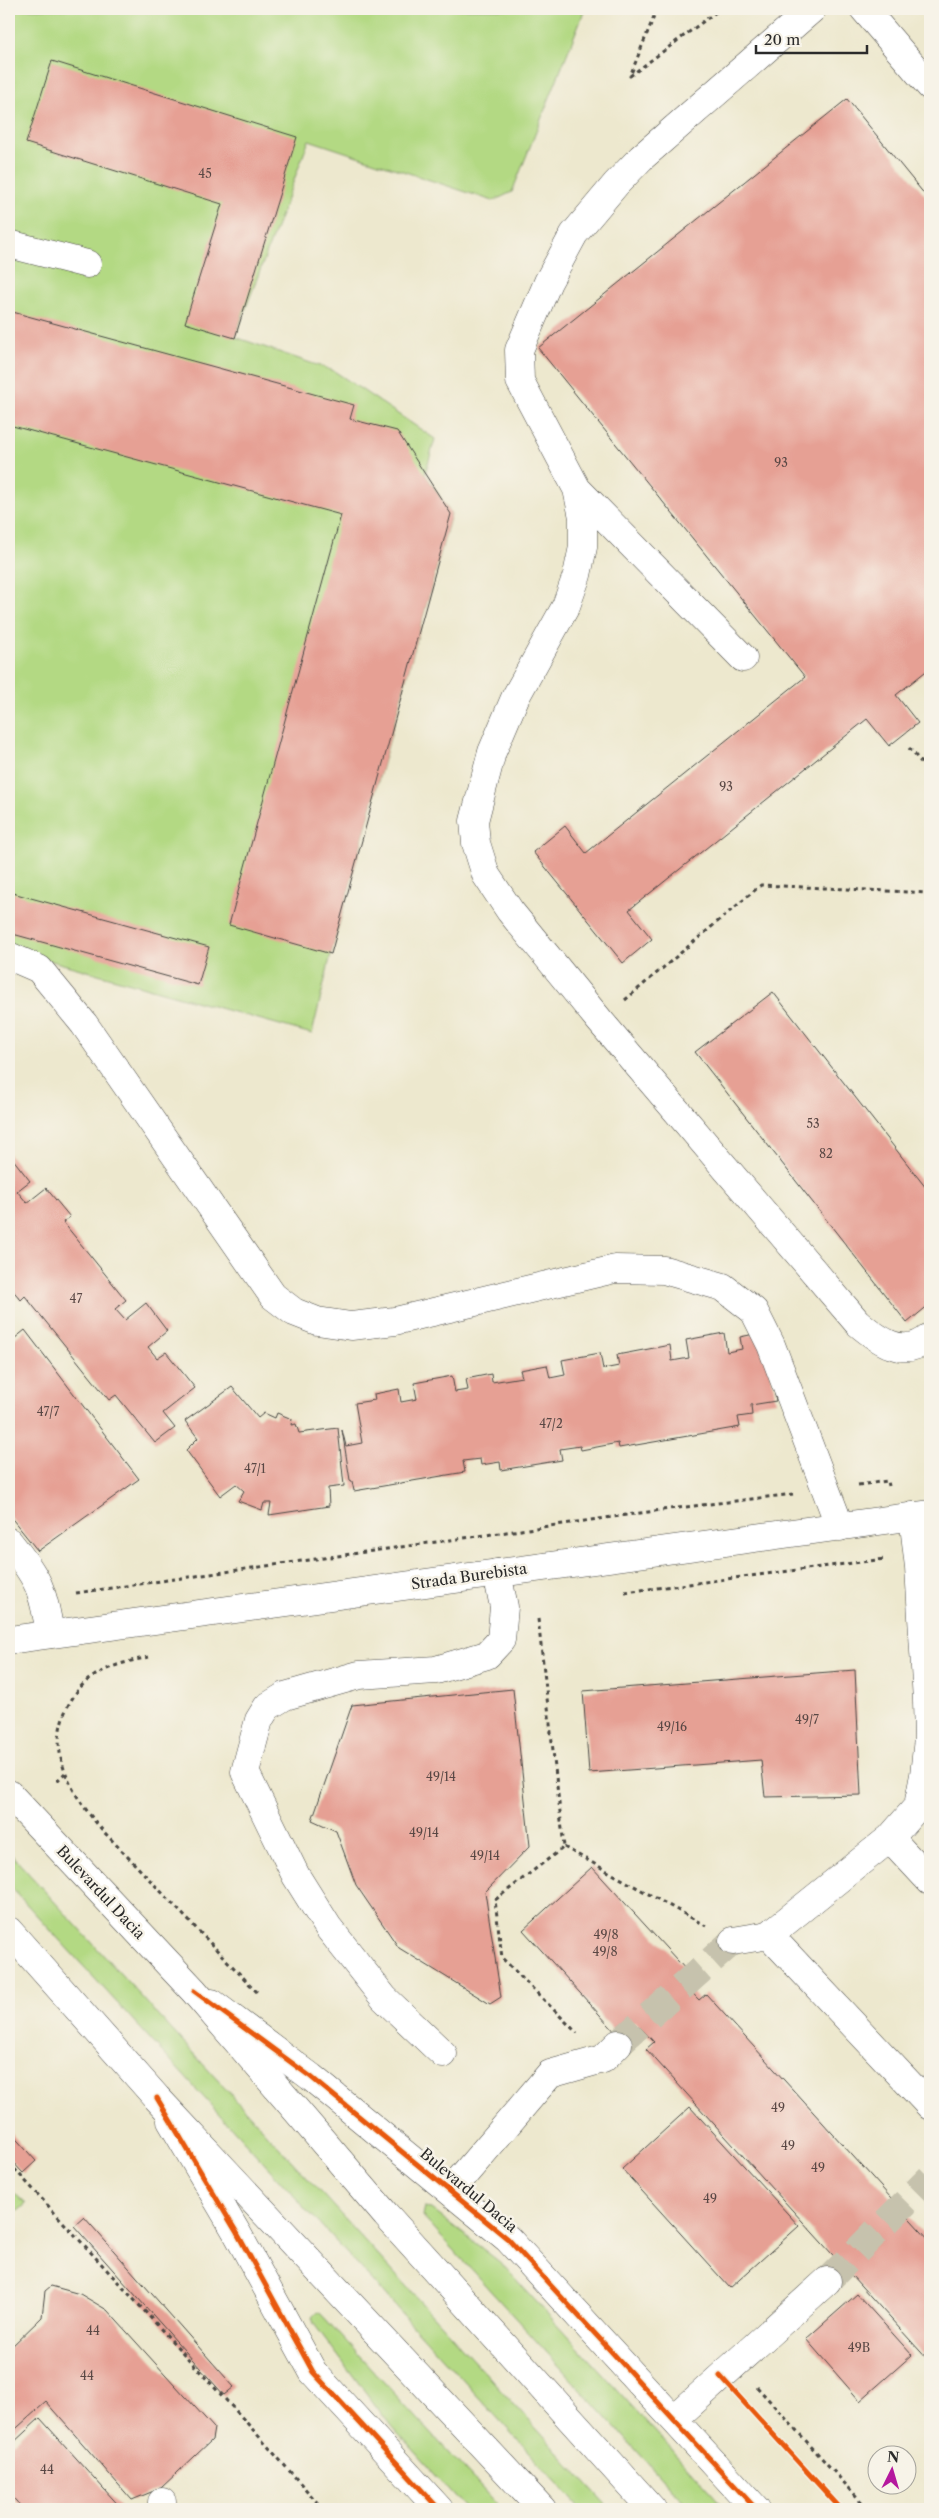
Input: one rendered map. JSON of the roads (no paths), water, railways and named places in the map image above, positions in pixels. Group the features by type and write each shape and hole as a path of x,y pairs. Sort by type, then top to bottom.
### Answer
{"main road":[{"path":"812,9 635,164 574,234 548,282 520,350 520,381 577,489 583,517 583,547 577,575 566,606 515,698 492,752 474,821 476,843 486,875 510,911 600,1021 857,1322 874,1336 893,1347 907,1348 930,1337"},
{"path":"864,9 930,86"},
{"path":"9,244 87,264"},
{"path":"577,489 743,658"},
{"path":"9,956 39,969 78,1017 273,1296 294,1312 317,1321 351,1326 395,1321 615,1269 664,1270 723,1287 754,1311 771,1346 840,1527"},
{"path":"733,1941 769,1934 890,1838 918,1806 928,1739 922,1515"},
{"name":"Strada Burebista","path":"9,1640 922,1515"},
{"path":"9,1542 37,1579 44,1598 50,1634"},
{"path":"443,2054 384,1998 328,1927 296,1876 245,1772 259,1720 267,1707 285,1696 358,1675 436,1670 487,1655 502,1640 504,1607 497,1573"},
{"name":"Bulevardul Dacia","path":"9,1794 194,1990 386,2215 652,2509"},
{"path":"890,1838 930,1881"},
{"path":"9,1931 157,2098 542,2509"},
{"path":"769,1934 930,2106"},
{"name":"Bulevardul Dacia","path":"194,1990 311,2076 508,2239 756,2509"},
{"path":"451,2190 550,2074 611,2052"},
{"path":"157,2098 236,2233 313,2372 439,2509"},
{"path":"674,2419 827,2281"}],"tunnel":[{"path":"618,2044 733,1941"},
{"path":"827,2281 930,2178"}]}
